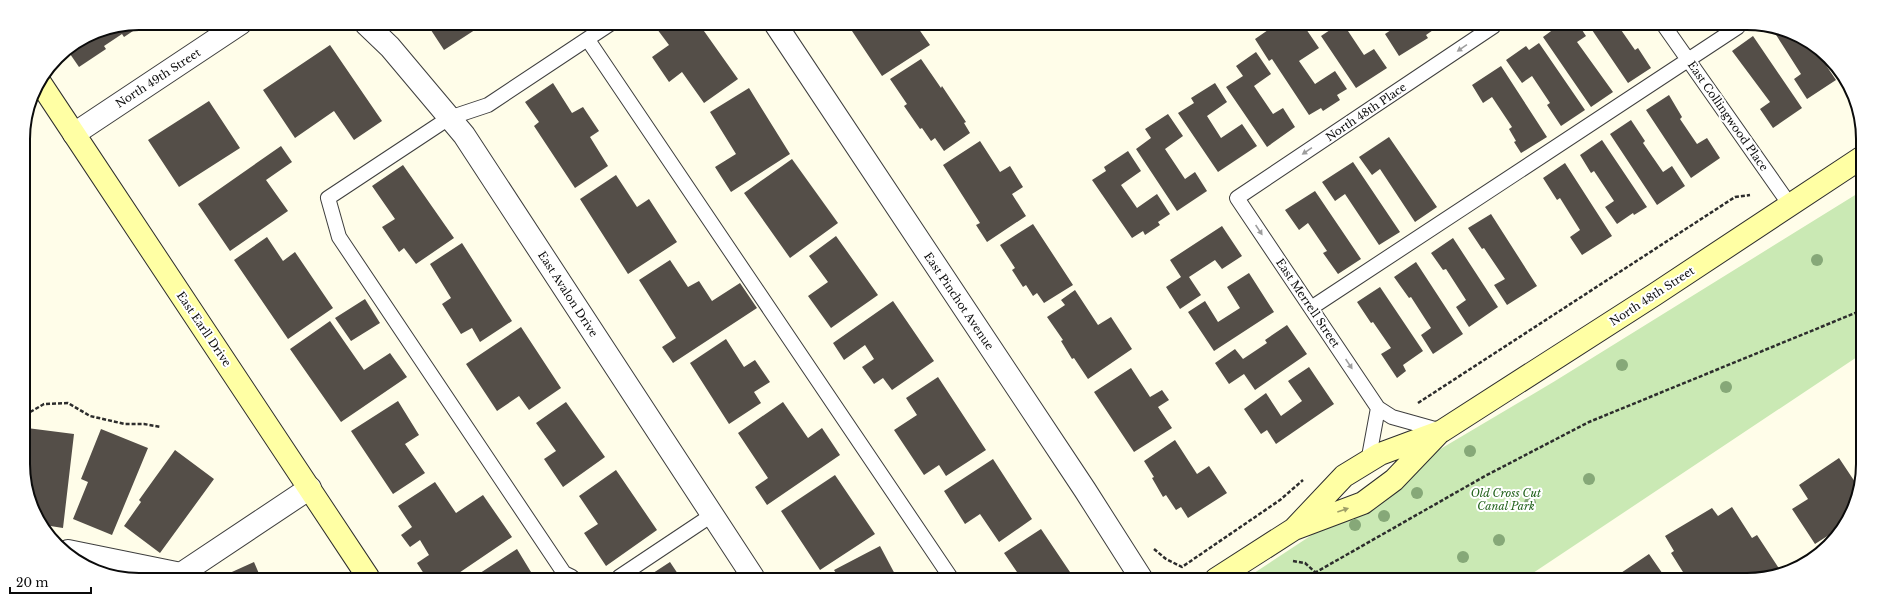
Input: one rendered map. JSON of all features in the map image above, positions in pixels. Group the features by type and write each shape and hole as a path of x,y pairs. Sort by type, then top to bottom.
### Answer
{"street":[{"name":"North 49th Street","path":"74,134 230,30"},
{"name":"East Avalon Drive","path":"372,30 390,47 468,142 750,573"},
{"name":"East Pinchot Avenue","path":"779,30 1085,490 1138,573"},
{"name":"East Earll Drive","path":"43,88 365,573"},
{"name":"North 48th Street","path":"1294,529 1344,476 1380,454 1442,430 1648,299 1856,161"},
{"name":"North 48th Street","path":"1224,573 1294,529 1363,503 1394,480 1442,430"},
{"path":"182,573 310,488"},
{"path":"75,553 170,573"}],"lane":[{"path":"564,573 339,237 328,198 449,118 488,105 602,30"},
{"name":"North 48th Place","path":"1238,198 1488,30"},
{"name":"East Collingwood Place","path":"1667,30 1790,205"},
{"path":"1311,308 1733,30"},
{"path":"588,40 948,573"},
{"name":"East Merrell Street","path":"1238,198 1378,408 1392,417 1442,430"},
{"path":"1368,462 1378,408"},
{"path":"625,573 712,515"}],"path":[{"path":"1416,404 1735,197 1750,195"},
{"path":"1287,564 1292,560 1305,563 1315,572 1485,476 1589,422 1856,313"},
{"path":"30,412 44,404 68,403 90,416 125,424 144,424 161,427"},
{"path":"1149,545 1166,559 1182,567 1280,500 1304,479"}],"green space":[{"name":"Old Cross Cut Canal Park","path":"1856,194 1856,358 1533,573 1254,573 1437,451 1555,381"}],"building":[{"path":"134,30 124,37 122,34 104,46 106,49 79,67 70,54 78,48 97,38 117,32"},
{"path":"431,30 475,30 444,50"},
{"path":"658,30 703,30 738,79 704,103 682,72 669,82 652,57 669,45"},
{"path":"851,30 920,30 930,45 882,76"},
{"path":"1268,30 1307,30 1319,48 1299,61 1315,84 1335,71 1347,89 1337,95 1340,100 1323,111 1321,108 1309,115 1272,59 1269,61 1255,39"},
{"path":"1330,30 1347,30 1364,55 1374,49 1387,68 1356,88 1321,36"},
{"path":"1391,30 1433,30 1426,35 1428,38 1399,56 1385,34"},
{"path":"1553,30 1582,30 1586,36 1577,42 1613,92 1591,107 1543,37"},
{"path":"1592,30 1621,30 1635,50 1638,48 1651,68 1628,83"},
{"path":"1775,34 1789,38 1814,52 1823,61 1836,80 1807,99 1794,79 1801,74"},
{"path":"1753,36 1802,108 1773,128 1760,109 1770,102 1732,51"},
{"path":"1539,43 1585,110 1561,126 1547,105 1550,103 1532,76 1522,83 1506,60 1526,46 1529,50"},
{"path":"330,45 382,121 354,140 334,111 295,138 263,90"},
{"path":"1256,52 1271,74 1254,86 1273,114 1283,108 1295,127 1267,147 1226,87 1243,76 1236,66"},
{"path":"921,59 941,88 942,86 966,122 964,123 970,133 944,151 935,138 931,141 922,128 920,129 904,106 907,104 890,79"},
{"path":"1501,66 1547,137 1521,153 1514,142 1516,141 1509,129 1512,127 1492,97 1483,103 1472,85"},
{"path":"553,83 572,113 583,107 599,131 590,137 608,166 575,188 534,126 539,122 525,102"},
{"path":"1215,83 1227,102 1207,116 1221,138 1242,124 1257,146 1218,172 1178,113 1194,103 1191,98"},
{"path":"749,88 790,154 731,192 715,167 736,154 710,112"},
{"path":"1669,95 1682,117 1680,119 1697,144 1707,138 1720,158 1691,178 1646,110"},
{"path":"209,101 240,148 179,187 148,140"},
{"path":"1168,114 1183,136 1165,149 1185,179 1195,172 1207,191 1177,211 1136,149 1151,138 1145,129"},
{"path":"1631,120 1645,141 1643,143 1663,172 1672,166 1685,186 1657,205 1610,134"},
{"path":"1389,137 1437,207 1415,222 1380,169 1372,175 1359,157"},
{"path":"1602,140 1647,207 1634,215 1633,213 1617,224 1605,207 1614,201 1594,171 1591,173 1580,155"},
{"path":"980,141 1000,172 1010,166 1023,187 1012,194 1026,216 987,242 976,225 980,223 943,165"},
{"path":"281,146 292,162 266,180 288,211 230,251 198,204"},
{"path":"1128,151 1141,171 1121,185 1137,208 1157,194 1170,214 1158,222 1160,225 1145,235 1143,231 1132,238 1092,180 1106,171 1104,167"},
{"path":"792,159 838,223 790,258 744,193"},
{"path":"1353,162 1400,232 1379,245 1345,194 1335,201 1322,182"},
{"path":"1565,163 1612,236 1582,255 1570,237 1580,230 1560,198 1557,200 1543,178"},
{"path":"403,165 454,238 416,264 404,248 399,252 382,227 395,219 372,186"},
{"path":"616,175 637,207 649,199 677,242 628,274 580,199"},
{"path":"1315,191 1361,259 1338,274 1323,253 1327,251 1308,223 1299,230 1285,210"},
{"path":"1491,214 1537,286 1507,305 1494,285 1505,279 1484,248 1482,249 1468,228"},
{"path":"1033,224 1073,285 1044,303 1037,293 1033,296 1026,285 1023,287 1012,270 1015,268 1000,245"},
{"path":"1222,226 1242,256 1222,269 1215,260 1189,277 1201,295 1180,309 1166,287 1181,277 1170,260"},
{"path":"836,236 878,295 831,328 808,296 828,282 809,256"},
{"path":"267,237 283,261 295,252 333,308 288,339 234,260"},
{"path":"1453,238 1498,307 1469,327 1456,307 1466,300 1446,269 1443,270 1431,253"},
{"path":"462,243 512,321 480,342 472,328 461,334 442,304 451,298 430,264"},
{"path":"670,260 688,287 699,281 712,301 740,283 757,308 673,363 662,347 676,338 639,280"},
{"path":"1416,262 1463,334 1433,354 1421,335 1431,328 1411,297 1409,298 1394,277"},
{"path":"1249,273 1274,312 1214,351 1188,312 1205,301 1218,322 1240,308 1227,287"},
{"path":"1380,287 1423,351 1403,365 1406,371 1397,378 1381,354 1391,348 1373,322 1371,323 1357,302"},
{"path":"1075,290 1098,325 1111,317 1132,349 1088,379 1074,358 1072,359 1061,341 1063,340 1047,317 1065,305 1061,300"},
{"path":"365,299 380,323 351,341 335,318"},
{"path":"893,301 934,361 892,390 883,378 874,384 862,367 874,359 865,345 844,360 833,343"},
{"path":"330,321 364,370 390,353 407,377 341,422 290,349"},
{"path":"1287,325 1307,354 1255,390 1244,374 1229,384 1215,363 1235,349 1243,359 1267,343 1265,340"},
{"path":"521,327 561,388 529,410 519,396 497,411 466,364"},
{"path":"726,339 744,367 755,360 770,382 754,392 761,403 729,424 690,363"},
{"path":"1309,367 1334,404 1276,444 1267,430 1261,434 1244,409 1266,393 1281,416 1302,401 1288,381"},
{"path":"1131,368 1150,397 1162,390 1169,400 1158,407 1172,428 1134,452 1094,392"},
{"path":"938,377 986,450 946,476 939,465 924,475 894,430 917,415 906,398"},
{"path":"398,401 419,435 405,444 425,473 393,494 351,431"},
{"path":"566,402 605,457 563,487 544,459 556,451 536,423"},
{"path":"783,402 808,438 822,428 840,455 767,505 755,487 768,478 738,433"},
{"path":"30,428 74,434 63,528 49,526 36,499 30,472"},
{"path":"101,429 148,448 112,535 73,519 88,482 81,479"},
{"path":"1175,440 1197,474 1209,466 1227,493 1188,518 1181,507 1176,510 1166,495 1163,497 1152,478 1154,477 1144,461"},
{"path":"175,450 214,479 160,553 124,526 141,502 139,500"},
{"path":"1839,458 1855,481 1850,499 1838,525 1832,533 1815,544 1792,509 1808,499 1799,485"},
{"path":"993,459 1032,519 999,542 980,514 965,524 944,491"},
{"path":"616,470 657,530 606,566 584,533 598,524 579,496"},
{"path":"835,475 875,534 820,570 781,511"},
{"path":"435,482 456,513 483,495 512,537 459,573 423,573 417,563 429,555 420,540 410,547 401,535 412,527 398,506"},
{"path":"1732,507 1752,538 1757,535 1779,568 1755,573 1684,573 1671,553 1674,551 1665,536 1712,508 1718,516"},
{"path":"1041,529 1071,573 1018,573 1004,553"},
{"path":"880,546 894,573 836,573 834,570"},
{"path":"517,549 532,573 480,573"},
{"path":"1649,554 1662,573 1621,573"},
{"path":"254,562 259,573 230,573"},
{"path":"670,562 677,573 653,573"}]}
